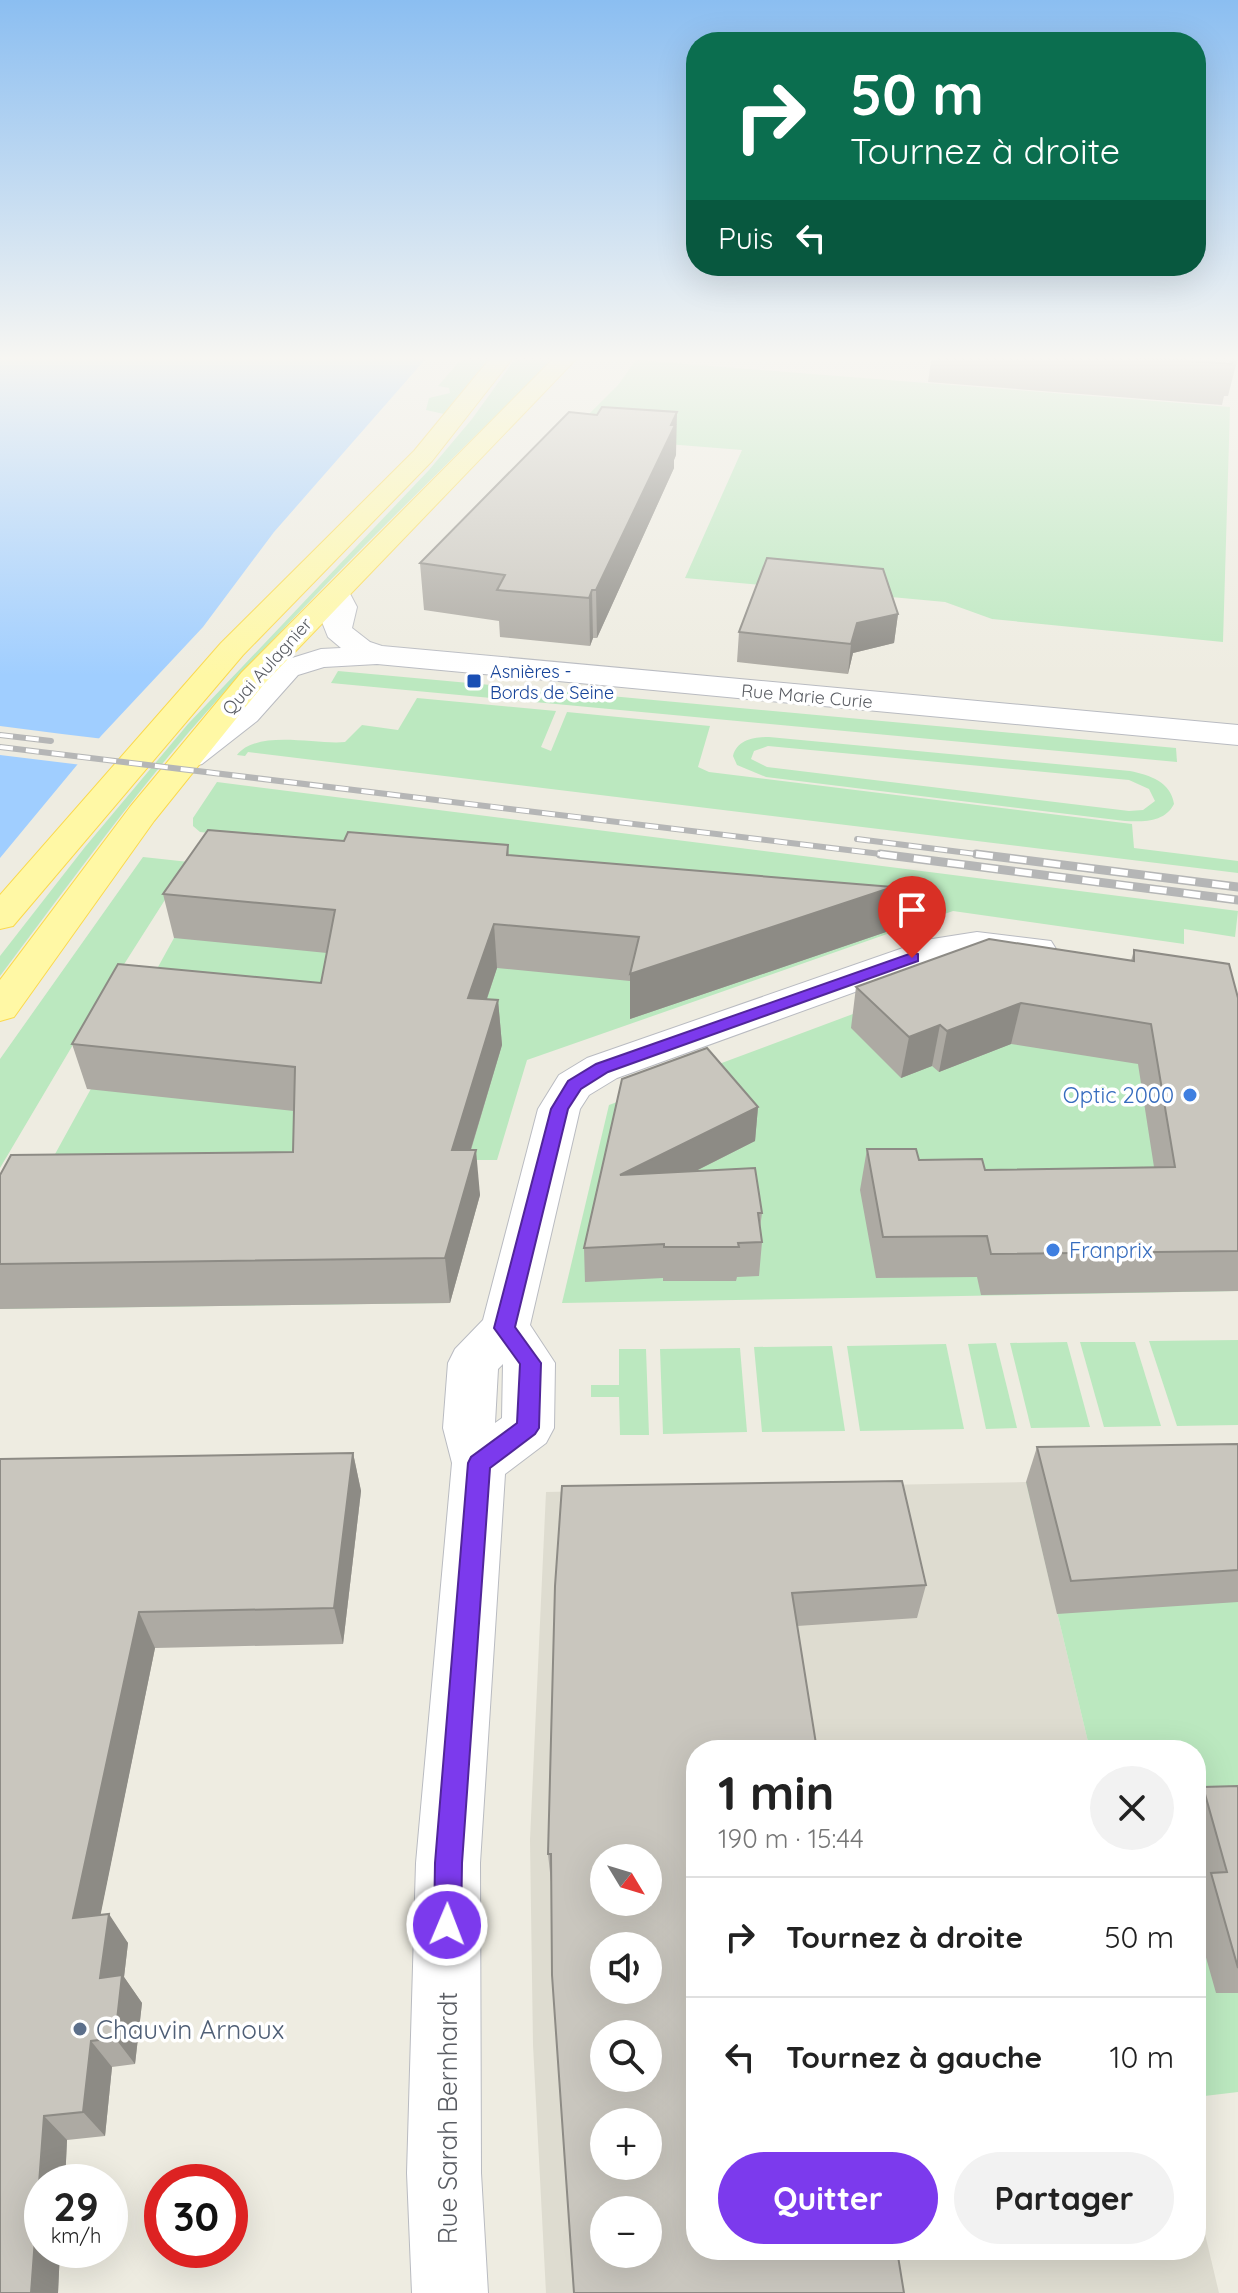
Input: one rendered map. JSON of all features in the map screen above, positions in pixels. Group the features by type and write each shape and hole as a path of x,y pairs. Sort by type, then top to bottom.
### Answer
{"main road":[{"name":"Quai Aulagnier","path":"0,918 232,649 417,462"},
{"name":"Quai Aulagnier","path":"0,1008 142,814 253,678 466,462"}],"street":[{"name":"Rue Marie Curie","path":"337,594 343,607 337,622 338,631 359,648 377,655"},
{"name":"Rue Marie Curie","path":"190,757 246,714 287,669 321,658 377,655 1238,735"},
{"name":"Rue Sarah Bernhardt","path":"450,2293 444,2173 448,1863 479,1463 528,1428 530,1363 505,1328 559,1109 574,1085 588,1075 940,948 964,942 989,942 1067,953"}],"shaded area":[{"path":"1026,1482 1088,1740 686,1740 686,2260 1206,2260 1206,2238 1219,2293 546,2293 533,2045 530,1840 546,1492"}],"green space":[{"path":"436,462 449,462 278,635 189,732 93,852 0,976 0,956 85,847 188,724"},
{"path":"737,462 1228,462 1223,642 992,619 945,602 685,578"},
{"path":"338,671 1176,748 1177,762 331,683"},
{"path":"417,698 556,711 541,747 551,751 567,712 710,726 698,767 709,772 1132,824 1134,848 1238,861 1238,873 248,752 245,756 237,755 246,747 272,740 345,742 362,725 398,730"},
{"path":"769,737 1130,771 1152,777 1164,785 1174,804 1160,818 1125,821 766,777 737,765 733,756 738,746 752,739","holes":["768,746 1129,780 1149,789 1155,801 1143,810 1129,811 767,767 751,759 754,751"]},
{"path":"217,782 1238,911 1235,937 1184,929 1184,944 953,911 527,1060 497,1160 434,1160 450,1303 0,1309 0,1254 174,938 242,837 200,832 193,826 193,818"},
{"path":"143,857 189,862 74,1043 0,1168 0,1059"},
{"path":"979,967 1215,1005 1238,1291 562,1303 609,1105"},
{"path":"1238,1340 1238,1425 1177,1426 1149,1341"},
{"path":"1067,1342 1090,1427 1031,1428 1010,1343"},
{"path":"1080,1342 1135,1342 1161,1426 1104,1427"},
{"path":"996,1343 1017,1428 986,1429 968,1344"},
{"path":"946,1344 964,1429 860,1431 847,1346"},
{"path":"832,1346 845,1431 762,1432 754,1347"},
{"path":"740,1348 747,1432 663,1434 660,1349"},
{"path":"619,1349 646,1349 649,1435 620,1435 619,1397 591,1397 591,1385 619,1385"},
{"path":"1238,1478 1238,2092 1206,2096 1206,1740 1088,1740 1026,1482"}],"water":[{"path":"0,462 335,462 274,532 203,627 101,736 0,858"}],"pier":[{"path":"0,726 104,739 82,765 0,755"}],"building":[{"path":"520,462 657,462 596,590 592,590 589,598 497,590 505,575 420,563"},
{"path":"767,558 883,569 898,614 857,623 851,644 739,632"},
{"path":"208,830 344,841 348,832 508,845 507,855 893,887 630,974 639,937 494,924 468,998 498,1000 452,1150 476,1150 445,1258 0,1264 0,1175 11,1155 293,1152 295,1067 72,1044 118,964 321,983 335,910 163,894"},
{"path":"989,939 1134,961 1134,950 1229,964 1238,998 1238,1251 991,1254 987,1236 883,1237 867,1149 916,1149 919,1160 982,1159 985,1170 1175,1167 1151,1024 1021,1003 947,1031 940,1025 909,1037 856,987"},
{"path":"707,1048 758,1107 620,1175 755,1168 762,1213 758,1213 762,1242 738,1243 739,1247 664,1247 664,1244 584,1248 622,1079"},
{"path":"1238,1444 1238,1570 1071,1581 1037,1447"},
{"path":"353,1453 334,1608 139,1612 73,1918 109,1914 100,1978 122,1975 115,2038 91,2041 83,2112 44,2116 40,2164 24,2164 24,2268 33,2268 31,2293 0,2293 0,1459"},
{"path":"902,1481 926,1585 792,1593 815,1740 686,1740 686,2260 899,2260 904,2293 574,2293 552,1975 551,1854 548,1854 555,1586 562,1486"},
{"path":"1238,1786 1238,1968 1211,1873 1227,1872 1206,1798 1206,1787"}],"railway":[{"path":"0,735 51,741"},
{"path":"0,747 897,856"},
{"path":"857,839 992,856"},
{"path":"880,854 1238,900"},
{"path":"976,854 1238,887"}],"place":[{"name":"Asnières - Bords de Seine","path":"474,681"},
{"name":"Optic 2000","path":"1190,1095"},
{"name":"Franprix","path":"1053,1250"},
{"name":"Chauvin Arnoux","path":"80,2029"}],"route":[{"path":"447,1925 448,1863 479,1463 528,1428 530,1363 505,1328 559,1109 574,1085 602,1068 912,958"}]}
